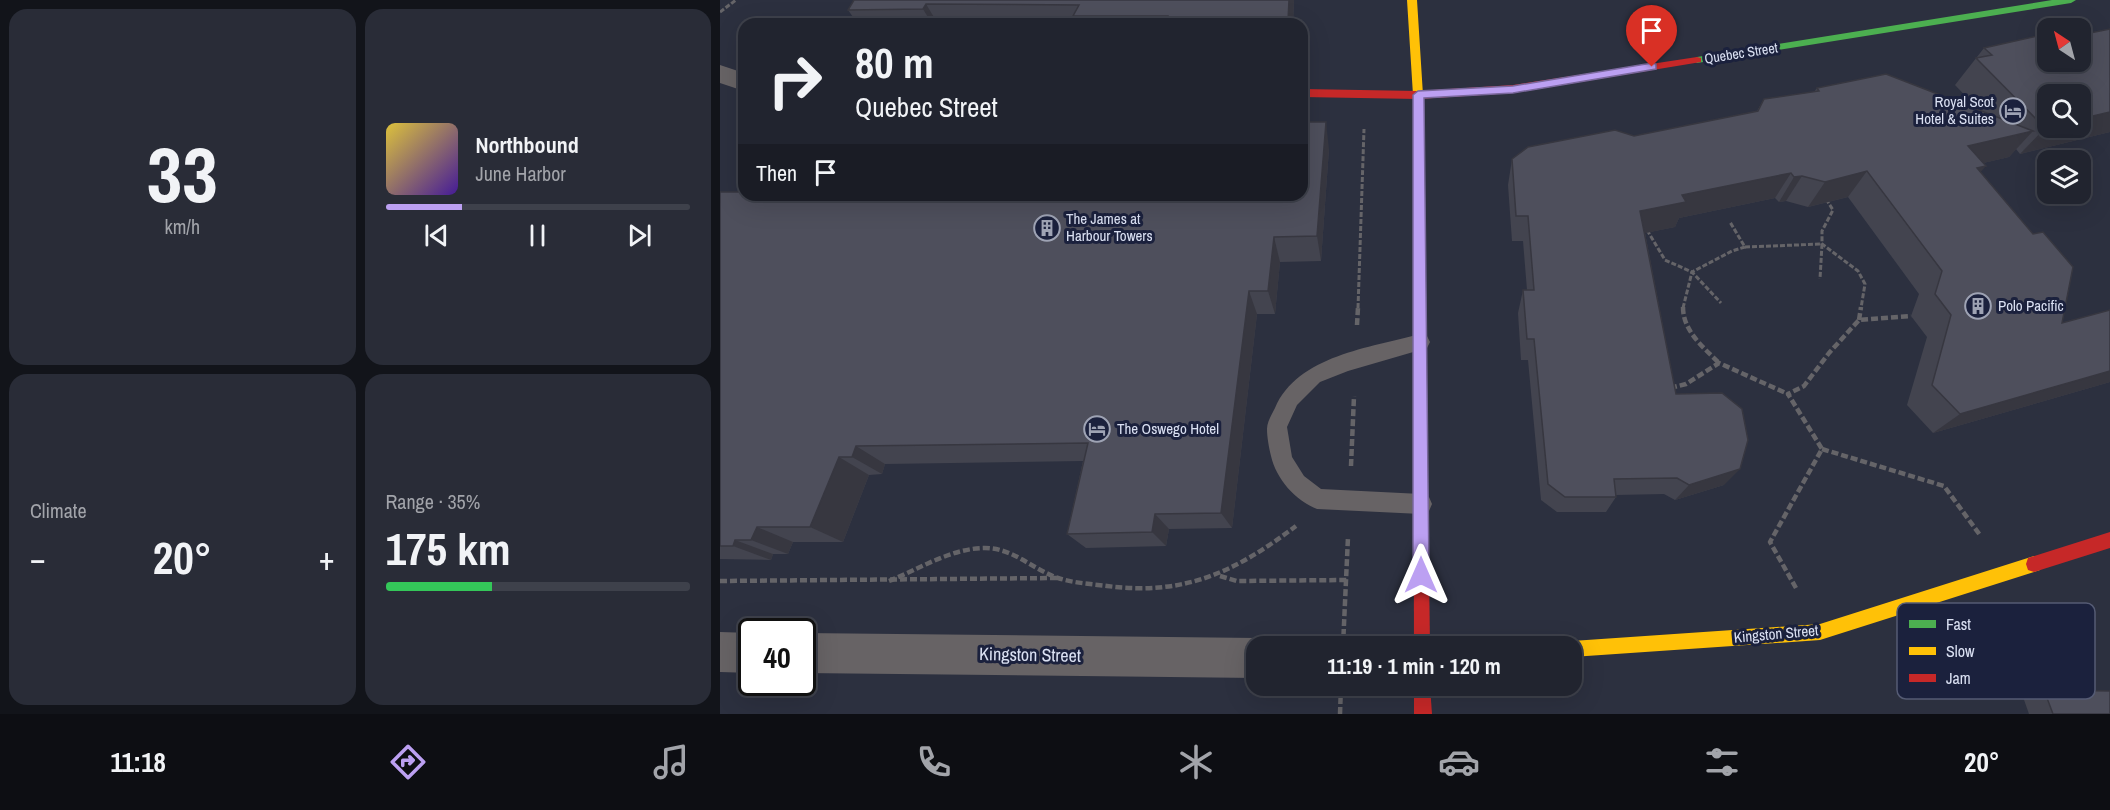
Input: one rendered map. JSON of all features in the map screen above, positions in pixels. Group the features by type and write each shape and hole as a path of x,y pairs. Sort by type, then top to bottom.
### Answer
{"street":[{"path":"1412,0 1418,95 1422,636"},
{"name":"Quebec Street","path":"1308,93 1418,95 1513,89 2071,0"},
{"path":"720,74 738,80"},
{"name":"Kingston Street","path":"1911,603 2110,540"},
{"name":"Kingston Street","path":"1582,648 1820,632 1897,607"},
{"path":"720,652 738,652"},
{"name":"Kingston Street","path":"816,653 1246,658"},
{"path":"1422,696 1423,714"}],"lane":[{"path":"1420,342 1346,363 1313,376 1289,399 1277,427 1282,459 1296,483 1317,499 1421,504"}],"path":[{"path":"720,12 736,0"},
{"path":"1820,279 1822,231 1833,210 1822,193"},
{"path":"1730,222 1745,247"},
{"path":"1646,229 1665,260 1692,272 1721,303"},
{"path":"1692,272 1732,251 1745,247 1822,244 1858,271 1865,284 1859,320 1828,353 1804,386 1788,394"},
{"path":"1692,272 1690,287 1683,300 1684,316 1695,340 1719,363 1788,394 1822,449 1944,486 2008,572"},
{"path":"1859,320 1911,316"},
{"path":"1665,389 1686,384 1719,363"},
{"path":"1820,632 1770,542 1822,449"},
{"path":"720,581 1058,578 1128,590 1182,587 1220,576 1272,545 1301,522"},
{"path":"1339,536 1348,540"},
{"path":"889,581 931,565 957,551 985,547 1013,553 1058,578"},
{"path":"1220,576 1237,580 1347,580"},
{"path":"1340,714 1341,696"}],"building":[{"path":"854,0 1289,0 1288,18 1073,16 1079,5 926,4 923,9 848,10"},
{"path":"2110,29 2110,112 2091,116 2091,84 2037,84 2037,120 1976,58 1992,55 1984,48 2037,36 2037,72 2091,72 2091,33"},
{"name":"Polo Pacific","path":"1886,74 2033,131 1968,146 1986,166 1977,168 2033,234 2043,232 2073,267 2062,323 2110,310 2110,371 1960,414 1932,385 1951,315 1935,294 1942,271 1867,171 1825,182 1802,176 1794,177 1791,173 1682,195 1686,202 1640,211 1676,394 1722,393 1742,409 1748,440 1740,469 1689,485 1677,478 1614,479 1616,497 1565,497 1548,484 1534,339 1527,339 1523,290 1534,290 1528,216 1516,216 1512,159 1528,147 1615,130 1634,136 1758,111 1764,99 1819,91 1817,88"},
{"path":"1308,122 1326,122 1317,236 1274,237 1268,291 1249,291 1221,513 1155,514 1152,532 1067,534 1088,443 856,446 852,457 839,457 810,527 757,527 751,540 735,540 733,546 720,546 720,192 738,192 738,201 1308,201"},
{"path":"2095,691 2110,691 2110,714 2053,714 2047,699 2095,699"}],"traffic: fast":[{"path":"1697,60 2071,0"}],"traffic: slow":[{"path":"1412,0 1418,95 1419,263"},
{"path":"1911,603 2034,564"},
{"path":"1582,648 1820,632 1897,608"}],"traffic: jam":[{"path":"1308,93 1418,95 1513,89 1697,60"},
{"path":"1419,263 1422,636"},
{"path":"2034,564 2110,540"},
{"path":"1422,696 1423,714"}],"place":[{"name":"Royal Scot Hotel & Suites","path":"2013,111"},
{"name":"The James at Harbour Towers","path":"1047,228"},
{"name":"Polo Pacific","path":"1978,306"},
{"name":"The Oswego Hotel","path":"1097,429"}],"route":[{"path":"1421,575 1418,95 1513,89 1652,67"}]}
